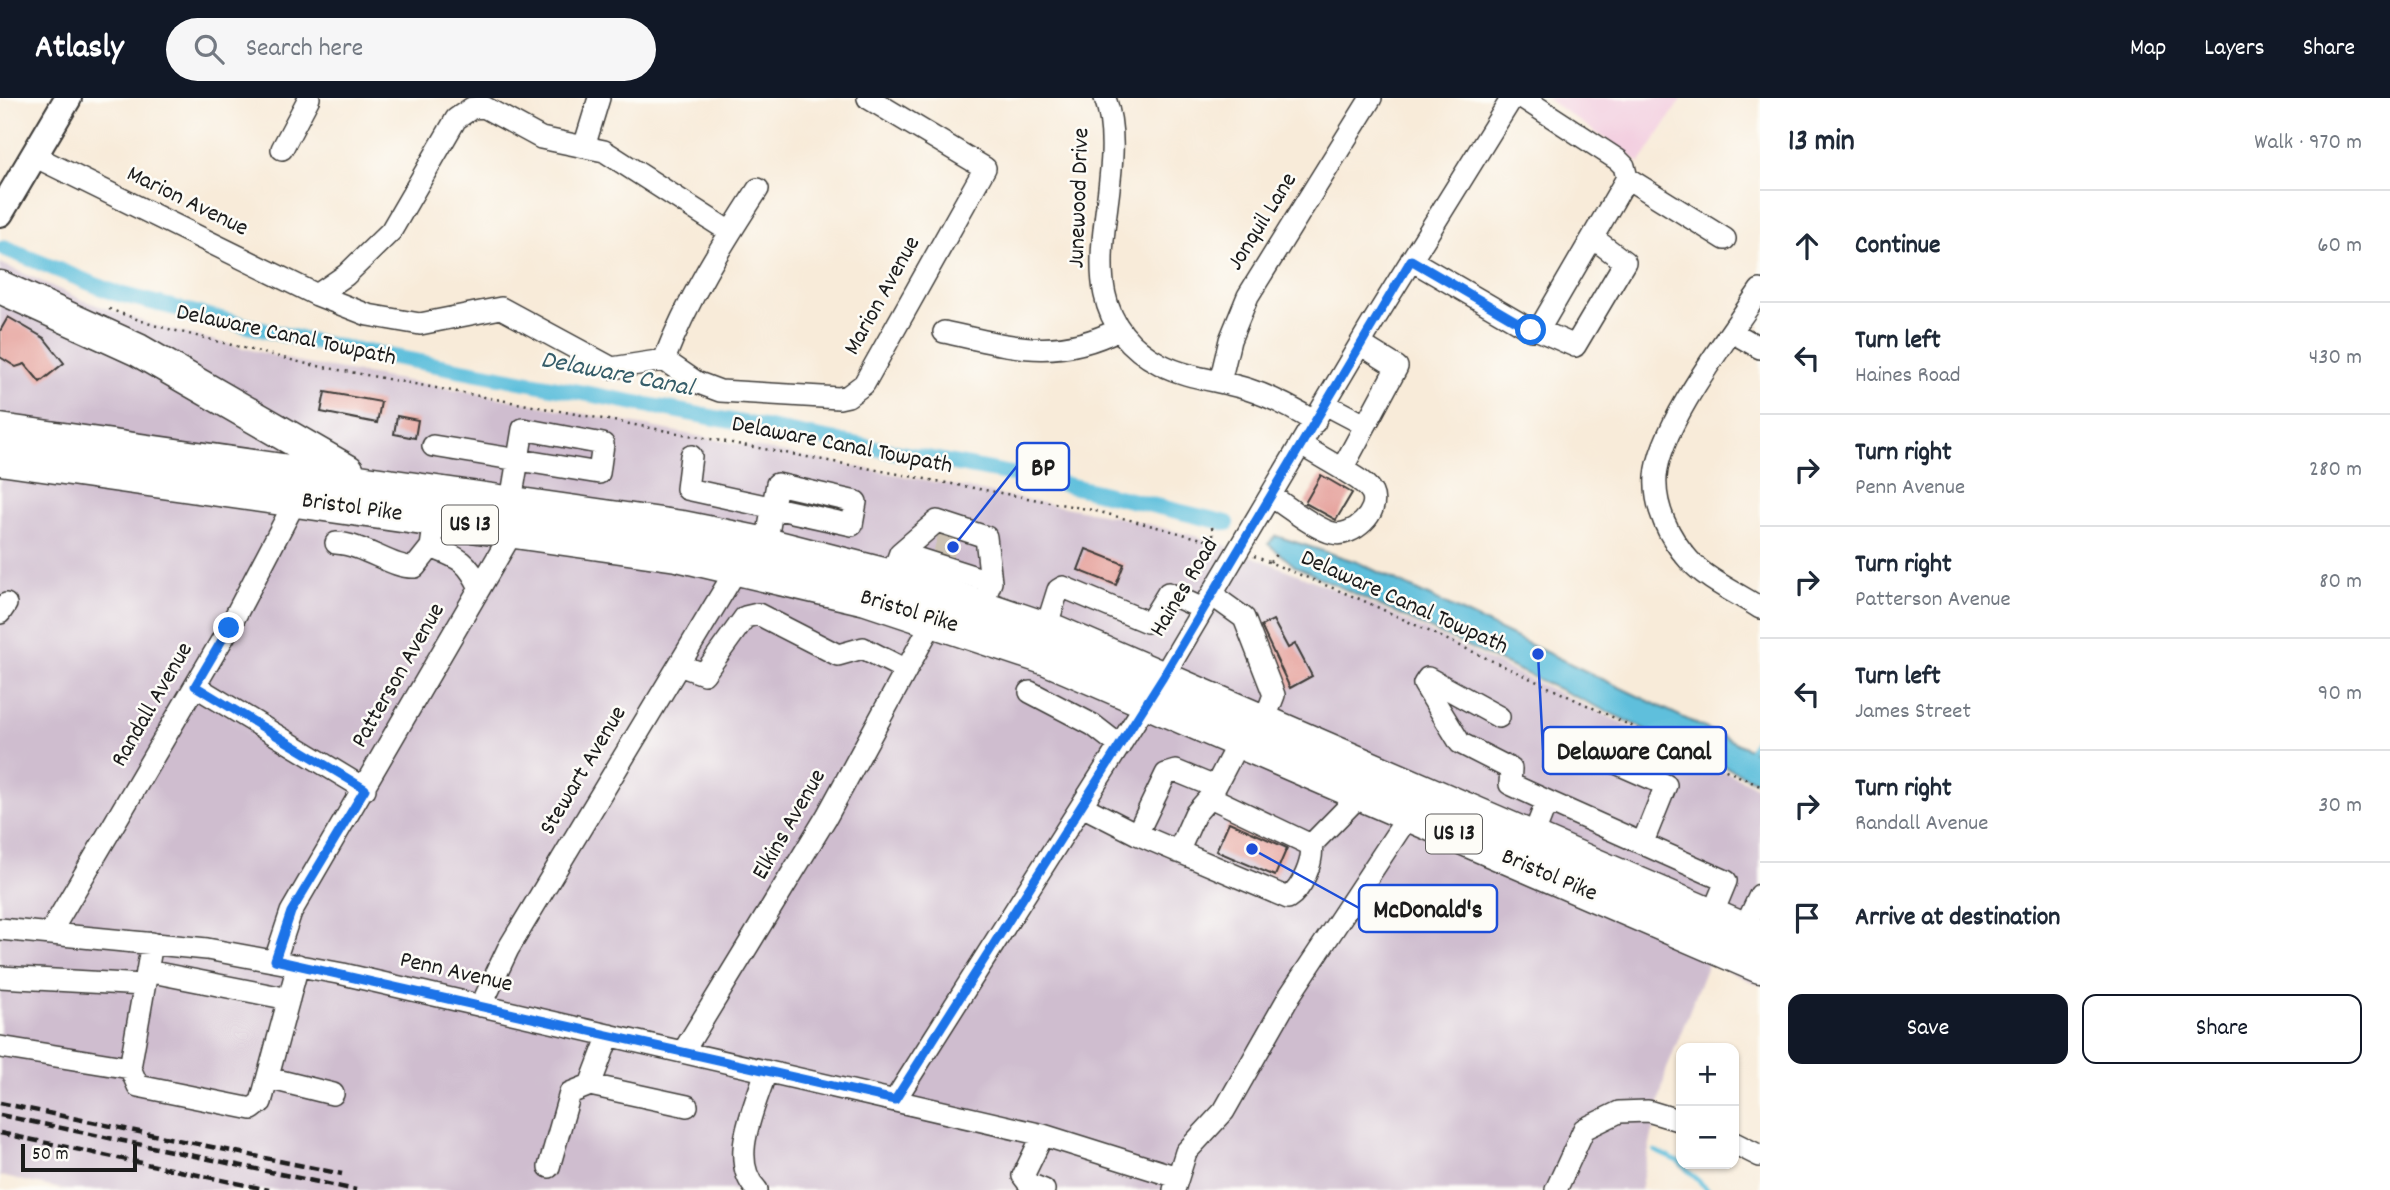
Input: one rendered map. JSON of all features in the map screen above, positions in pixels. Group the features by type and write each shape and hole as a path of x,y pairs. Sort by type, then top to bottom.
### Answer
{"highway":[{"path":"0,286 138,351 292,441 370,482"},
{"name":"Bristol Pike","path":"0,430 370,482 738,567 934,619 1047,659 1264,721 1752,932"},
{"name":"Bristol Pike","path":"0,459 296,500 433,533 512,516 682,527 766,544 896,564 987,593 1155,689 1239,741 1760,967"}],"main road":[{"path":"0,213 66,99"}],"street":[{"path":"282,149 309,98"},
{"path":"584,147 599,98"},
{"name":"Marion Avenue","path":"34,156 317,295 368,315 420,324 501,308 612,368 664,360 696,382 720,391 839,398 848,396 864,384 985,168 868,98"},
{"name":"Jonquil Lane","path":"1220,382 1230,340 1248,296 1371,98"},
{"name":"Haines Road","path":"895,1100 1022,896 1120,746 1360,344 1512,98"},
{"path":"1411,260 1531,330 1541,326 1627,178 1624,166 1618,160 1523,98"},
{"name":"Junewood Drive","path":"1109,99 1112,139 1105,212 1103,281 1108,309 1119,329 1131,344 1160,364 1183,374 1220,382 1365,425"},
{"path":"317,295 346,275 391,231 456,119 472,108 484,107 541,138 604,151 730,232"},
{"path":"1627,178 1725,239"},
{"path":"664,360 730,232 758,189"},
{"path":"1536,329 1575,346 1625,262 1592,239"},
{"path":"1760,290 1664,445 1656,477 1656,496 1665,523 1689,561 1760,608"},
{"path":"944,332 1030,350 1048,351 1099,339 1119,329"},
{"path":"1732,332 1760,348"},
{"path":"1342,469 1398,367 1360,344"},
{"path":"433,446 518,458 512,516"},
{"path":"1271,496 1331,533 1349,533 1358,528 1374,503 1368,487 1301,446"},
{"path":"691,456 687,489 773,507 766,544"},
{"name":"Randall Avenue","path":"50,933 239,611 296,500"},
{"name":"Patterson Avenue","path":"275,960 291,912 480,588 512,516"},
{"path":"896,564 928,539 937,521 986,537 987,593"},
{"path":"336,543 355,544 406,568 415,567 433,533 470,567 480,588"},
{"path":"966,550 988,557"},
{"name":"Stewart Avenue","path":"481,1006 508,949 738,567"},
{"path":"1046,628 1058,590 1063,587 1147,622 1152,619 1168,593 1208,602 1244,618 1274,695 1264,721"},
{"path":"679,665 704,674 745,617 758,614 838,655 863,648 906,670"},
{"name":"Elkins Avenue","path":"683,1052 827,816 934,619"},
{"path":"1499,717 1428,678 1424,684 1460,743 1511,769 1510,785 1726,881 1712,915"},
{"path":"195,686 365,789"},
{"path":"1030,691 1093,725 1120,746"},
{"path":"1178,852 1195,814 1213,792 1239,741"},
{"path":"1618,764 1666,785 1643,842"},
{"path":"1137,834 1167,774 1176,771 1311,845"},
{"path":"1311,845 1361,794"},
{"path":"1533,837 1547,802"},
{"path":"1082,806 1137,834 1288,898 1296,891 1313,855 1311,845"},
{"path":"1175,1183 1186,1152 1224,1111 1290,996 1409,815"},
{"path":"1752,932 1760,895"},
{"name":"Penn Avenue","path":"0,929 152,943 275,960 1043,1135 1175,1183"},
{"path":"152,943 130,1068 138,1086 252,1109 261,1102 298,965"},
{"path":"0,977 145,978 289,999"},
{"path":"590,1085 609,1035"},
{"path":"0,1047 130,1068"},
{"path":"757,1190 749,1182 743,1161 744,1146 766,1071"},
{"path":"268,1078 333,1094"},
{"path":"549,1167 570,1093 590,1085 687,1106"},
{"path":"1556,1190 1584,1129 1619,1112 1648,1111 1676,1119"},
{"path":"1043,1135 1023,1176 1029,1184 1044,1190"},
{"path":"1739,1146 1760,1156"}],"path":[{"name":"Delaware Canal Towpath","path":"108,309 153,325 307,364 1092,510 1223,544"},
{"path":"1212,527 1214,541"},
{"path":"1270,562 1277,553"},
{"name":"Delaware Canal Towpath","path":"1262,559 1362,600 1760,786"}],"shaded area":[{"path":"1546,98 1682,98 1640,163"},
{"path":"0,263 85,301 153,325 307,364 465,391 1132,520 1214,541 1362,600 1760,788 1760,985 1708,963 1666,1071 1640,1190 66,1190 0,1176"}],"water":[{"path":"1276,536 1357,562 1751,750 1760,755 1760,783 1295,566 1268,544"}],"building":[{"path":"8,317 44,338 64,363 40,382 25,364 16,367 0,357 0,331"},
{"path":"325,392 381,402 377,423 321,412"},
{"path":"397,416 418,420 415,438 394,434"},
{"path":"1321,475 1352,493 1336,520 1305,503"},
{"path":"1086,549 1124,564 1116,585 1078,570"},
{"path":"1273,620 1288,648 1295,644 1312,676 1290,688 1261,626"},
{"path":"1229,822 1287,848 1275,876 1216,851"}],"waterway":[{"name":"Delaware Canal","path":"4,248 115,293 309,341 1059,483 1227,523"},
{"path":"1749,752 1760,731"},
{"path":"1655,1151 1679,1162 1708,1190"}],"tunnel":[{"path":"936,542 966,550"}],"railway":[{"path":"0,1103 342,1174"},
{"path":"0,1115 356,1190"},
{"path":"0,1133 269,1190"}],"place":[{"name":"BP","path":"953,547"},
{"name":"Delaware Canal","path":"1538,654"},
{"name":"McDonald's","path":"1252,849"}],"route":[{"path":"229,628 195,686 365,789 291,912 275,960 895,1100 1163,677 1411,260 1531,330"}]}
